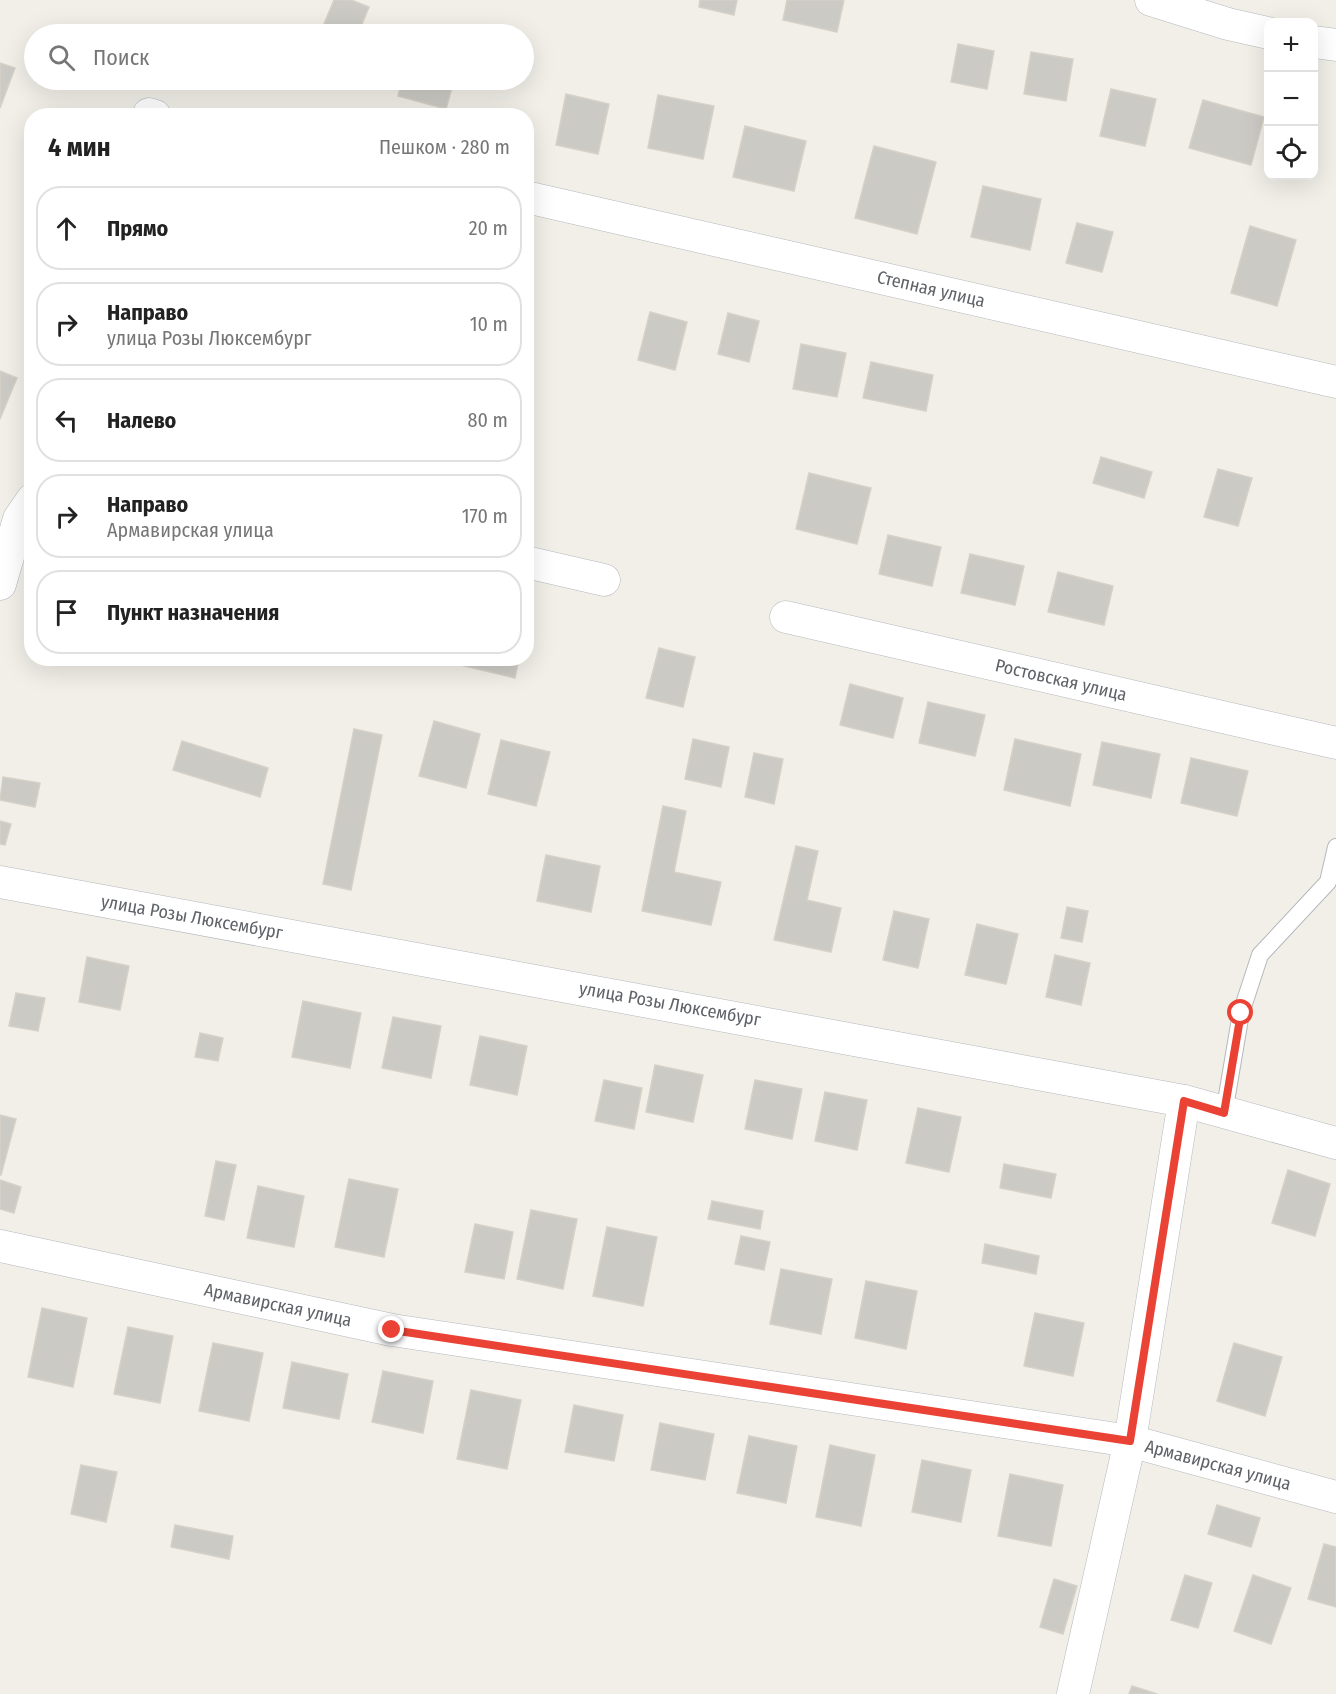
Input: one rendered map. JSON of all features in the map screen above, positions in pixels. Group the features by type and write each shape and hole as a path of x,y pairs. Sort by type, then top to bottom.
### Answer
{"street":[{"path":"1151,0 1228,24 1264,32"},
{"path":"1318,43 1336,45"},
{"name":"Степная улица","path":"534,199 1336,382"},
{"path":"0,585 19,519 24,512"},
{"path":"534,564 604,580"},
{"name":"Ростовская улица","path":"786,617 1336,743"},
{"name":"улица Розы Люксембург","path":"0,882 1184,1101 1336,1143"},
{"path":"1073,1694 1130,1441 1184,1101"},
{"name":"Армавирская улица","path":"0,1246 392,1330 1130,1441 1336,1497"}],"lane":[{"path":"1224,1113 1241,1013 1260,956 1328,882 1336,847"}],"building":[{"path":"334,0 351,0 369,7 362,24 324,24"},
{"path":"700,0 737,0 734,15 699,7"},
{"path":"787,0 844,0 837,32 783,20"},
{"path":"958,44 994,51 987,89 951,82"},
{"path":"1031,52 1073,59 1066,101 1024,94"},
{"path":"0,63 15,68 0,108"},
{"path":"1111,89 1156,99 1145,146 1100,136"},
{"path":"400,90 451,90 446,108 398,96"},
{"path":"566,94 609,104 598,154 556,145"},
{"path":"658,95 714,106 703,159 648,148"},
{"path":"1203,100 1264,117 1251,165 1189,148"},
{"path":"745,126 806,141 794,191 733,177"},
{"path":"874,146 936,162 917,234 855,218"},
{"path":"983,186 1041,199 1030,250 971,237"},
{"path":"1077,223 1113,232 1102,272 1066,263"},
{"path":"1250,226 1296,240 1277,306 1231,293"},
{"path":"650,312 687,322 675,370 638,360"},
{"path":"728,313 759,321 749,362 718,354"},
{"path":"801,344 846,353 837,397 793,389"},
{"path":"871,362 933,375 926,411 863,398"},
{"path":"0,371 17,378 0,419"},
{"path":"1101,457 1152,472 1144,498 1093,483"},
{"path":"1218,469 1252,478 1238,526 1204,517"},
{"path":"809,473 871,488 857,544 796,529"},
{"path":"888,535 941,547 932,586 879,574"},
{"path":"970,554 1024,566 1015,605 961,593"},
{"path":"1058,572 1113,586 1104,625 1048,612"},
{"path":"659,648 695,657 683,707 646,698"},
{"path":"465,666 517,666 515,678"},
{"path":"850,684 903,698 893,738 840,725"},
{"path":"928,702 985,715 975,756 919,743"},
{"path":"434,721 480,734 466,788 419,776"},
{"path":"354,729 382,735 351,890 323,884"},
{"path":"693,739 729,747 721,787 685,779"},
{"path":"1015,739 1081,754 1070,806 1004,790"},
{"path":"501,740 550,752 536,806 488,794"},
{"path":"182,741 268,768 260,797 173,770"},
{"path":"1102,742 1160,754 1151,798 1093,785"},
{"path":"754,753 783,759 774,804 745,797"},
{"path":"1191,758 1248,771 1237,816 1181,803"},
{"path":"3,777 40,783 35,807 0,800"},
{"path":"663,806 686,811 674,872 721,882 711,925 642,911"},
{"path":"0,821 11,824 5,845 0,844"},
{"path":"796,846 818,851 807,900 841,908 831,952 774,940"},
{"path":"546,855 600,866 591,912 537,901"},
{"path":"1067,907 1088,911 1082,942 1061,938"},
{"path":"894,911 929,919 918,968 883,960"},
{"path":"977,924 1018,934 1006,984 965,975"},
{"path":"1055,955 1090,963 1081,1005 1046,997"},
{"path":"87,957 129,966 120,1010 79,1002"},
{"path":"16,993 45,998 38,1031 9,1026"},
{"path":"303,1001 361,1013 350,1068 292,1057"},
{"path":"393,1017 441,1026 431,1078 382,1068"},
{"path":"200,1033 223,1038 218,1061 195,1057"},
{"path":"480,1036 527,1046 517,1095 470,1085"},
{"path":"655,1065 703,1075 693,1122 646,1112"},
{"path":"604,1080 642,1088 634,1129 595,1121"},
{"path":"755,1080 802,1089 792,1139 745,1129"},
{"path":"825,1092 867,1100 857,1150 815,1141"},
{"path":"918,1108 961,1117 949,1172 906,1163"},
{"path":"0,1115 16,1119 1,1175 0,1175"},
{"path":"216,1161 236,1165 224,1220 205,1216"},
{"path":"1004,1164 1056,1174 1051,1198 1000,1188"},
{"path":"1288,1170 1330,1184 1315,1236 1272,1223"},
{"path":"349,1179 398,1189 384,1257 335,1247"},
{"path":"0,1180 21,1187 14,1213 0,1209"},
{"path":"258,1186 304,1196 294,1247 247,1238"},
{"path":"712,1201 763,1211 760,1229 708,1219"},
{"path":"531,1210 577,1219 563,1289 517,1279"},
{"path":"475,1224 513,1232 504,1279 465,1272"},
{"path":"607,1227 657,1237 643,1306 593,1296"},
{"path":"741,1236 770,1242 764,1270 735,1264"},
{"path":"985,1244 1039,1256 1036,1274 982,1263"},
{"path":"781,1269 832,1279 821,1334 770,1324"},
{"path":"866,1281 917,1291 906,1349 855,1338"},
{"path":"42,1308 87,1318 73,1387 28,1377"},
{"path":"1035,1313 1084,1323 1073,1376 1024,1366"},
{"path":"128,1327 173,1336 160,1403 114,1394"},
{"path":"213,1343 263,1353 249,1421 199,1411"},
{"path":"1234,1343 1282,1357 1265,1416 1217,1401"},
{"path":"292,1362 348,1374 339,1419 283,1408"},
{"path":"383,1371 433,1381 423,1433 372,1422"},
{"path":"471,1390 521,1400 507,1469 457,1459"},
{"path":"574,1405 623,1415 614,1461 565,1452"},
{"path":"660,1423 714,1434 705,1480 651,1470"},
{"path":"749,1436 797,1446 786,1503 737,1493"},
{"path":"830,1445 875,1455 861,1526 816,1517"},
{"path":"922,1460 971,1470 961,1522 912,1512"},
{"path":"81,1465 117,1472 106,1522 71,1514"},
{"path":"1010,1474 1063,1485 1051,1546 998,1536"},
{"path":"1217,1505 1260,1518 1251,1547 1208,1534"},
{"path":"175,1525 233,1536 229,1559 171,1547"},
{"path":"1324,1544 1336,1547 1336,1607 1308,1599"},
{"path":"1185,1575 1212,1583 1198,1628 1171,1620"},
{"path":"1253,1575 1291,1588 1271,1644 1234,1631"},
{"path":"1054,1579 1077,1586 1063,1634 1040,1627"},
{"path":"1132,1686 1157,1694 1129,1694"}],"route":[{"path":"392,1330 1130,1441 1184,1101 1224,1113 1241,1013"}]}
